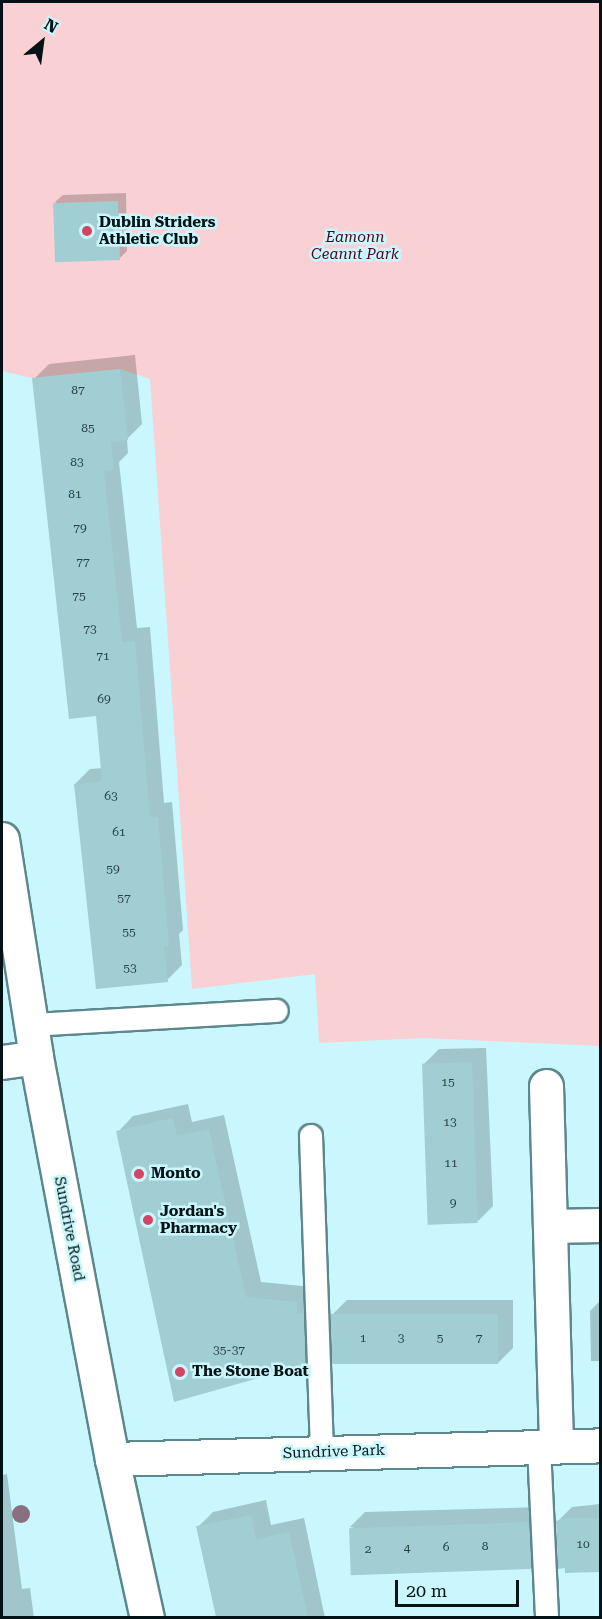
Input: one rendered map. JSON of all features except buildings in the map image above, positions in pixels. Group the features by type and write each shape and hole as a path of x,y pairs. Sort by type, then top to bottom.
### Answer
{"street":[{"name":"Sundrive Road","path":"2,839 36,1057 112,1459 147,1617"},
{"path":"2,1062 36,1057"},
{"path":"546,1086 550,1226 547,1446"},
{"path":"550,1226 600,1225"},
{"name":"Sundrive Park","path":"112,1459 600,1444"}],"lane":[{"path":"32,1024 277,1011"},
{"path":"311,1136 322,1453"},
{"path":"547,1446 547,1617"}],"green space":[{"name":"Eamonn Ceannt Park","path":"2,2 600,2 600,1046 425,1038 319,1043 315,974 192,989 150,379 120,369 32,378 2,371"}],"place":[{"name":"Dublin Striders Athletic Club","path":"87,231"},
{"name":"Monto","path":"139,1174"},
{"name":"Jordan's Pharmacy","path":"148,1220"},
{"name":"The Stone Boat","path":"180,1372"}]}
